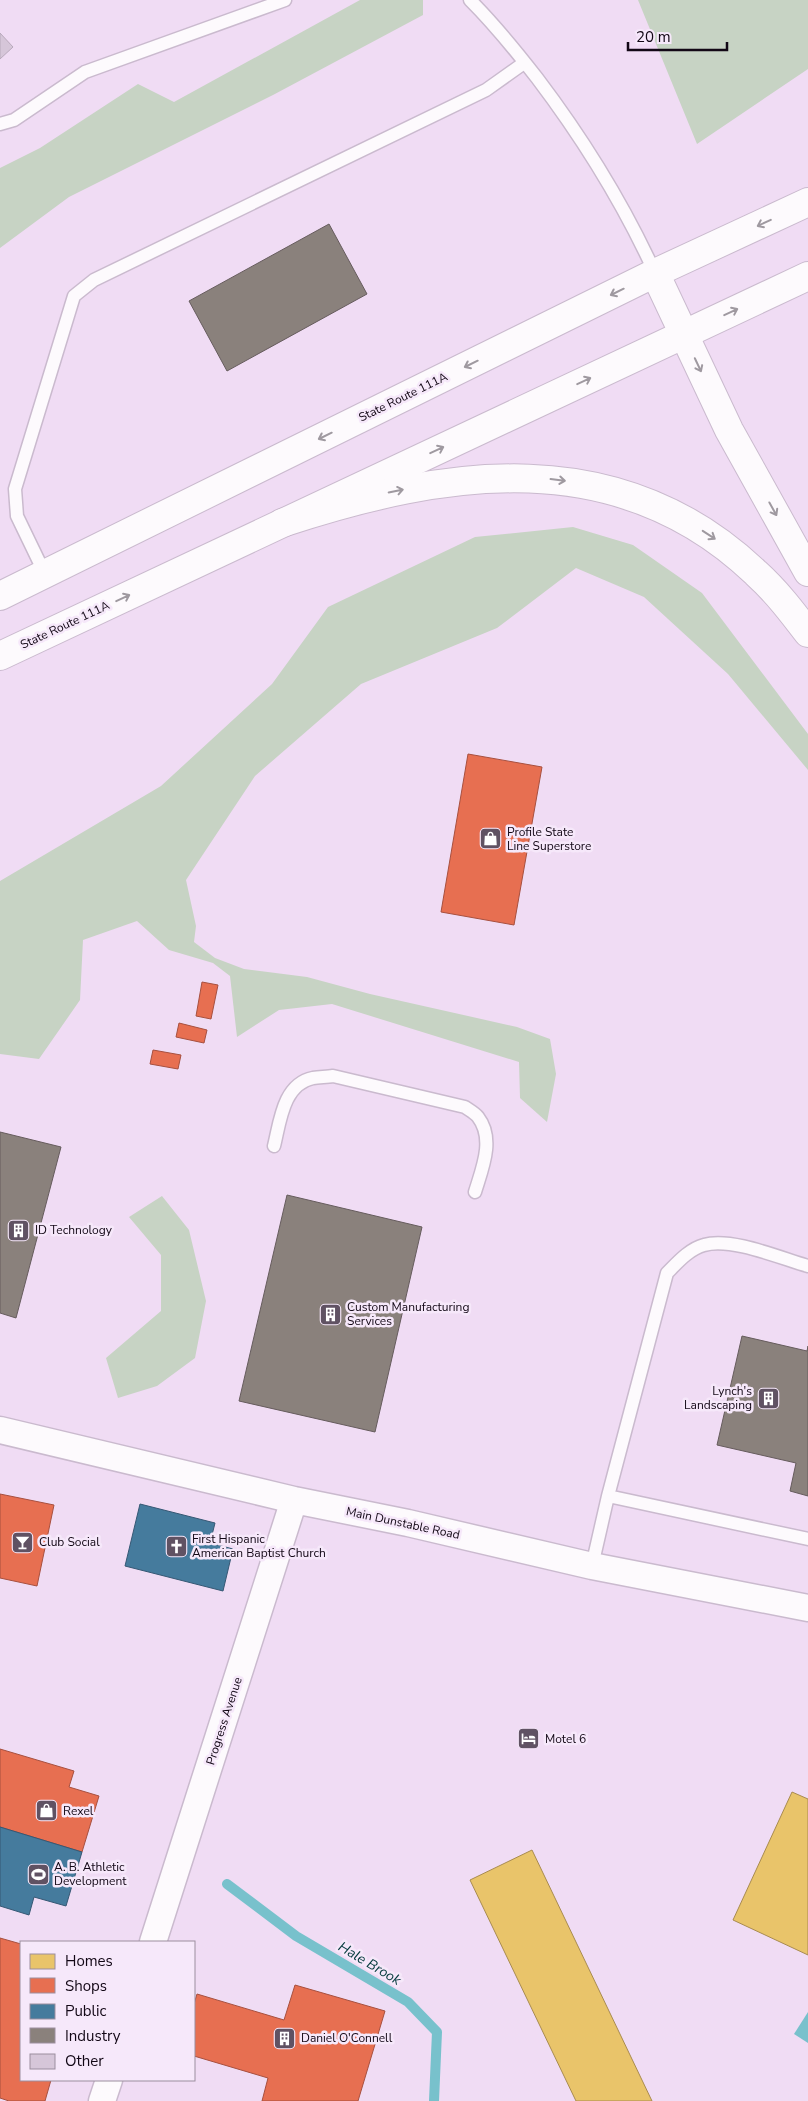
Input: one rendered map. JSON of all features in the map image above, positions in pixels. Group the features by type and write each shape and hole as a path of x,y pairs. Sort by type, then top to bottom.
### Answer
{"main road":[{"name":"State Route 111A","path":"0,596 655,273 808,202"},
{"path":"655,273 729,430 808,572"},
{"name":"State Route 111A","path":"0,656 808,276"},
{"path":"282,523 354,500 449,482 528,478 580,483 627,494 678,516 715,539 776,592 808,633"}],"street":[{"name":"Main Dunstable Road","path":"0,1430 294,1500 416,1524 592,1566 808,1608"},
{"name":"Progress Avenue","path":"154,1941 294,1500"},
{"path":"102,2101 109,2081"}],"lane":[{"path":"0,124 14,120 85,72 285,0"},
{"path":"470,0 524,63 596,162 632,224 655,273"},
{"path":"45,574 17,516 15,489 74,296 94,280 486,90 524,63"},
{"path":"274,1146 287,1099 296,1087 312,1078 333,1076 465,1107 478,1116 486,1135 486,1155 475,1192"},
{"path":"592,1566 608,1496 667,1273 682,1258 702,1245 725,1242 808,1266"},
{"path":"608,1496 808,1539"}],"green space":[{"path":"360,0 423,0 423,15 273,95 69,197 0,248 0,168 40,148 138,84 174,102"},
{"path":"638,0 808,0 808,69 697,144"},
{"path":"573,527 633,545 702,593 808,734 808,770 728,674 644,597 576,568 497,628 361,684 255,776 186,880 196,926 194,942 215,958 244,969 307,977 370,994 517,1027 550,1039 556,1074 547,1122 520,1098 519,1062 332,1004 279,1010 237,1037 230,976 213,963 169,950 137,921 83,940 80,1000 39,1059 0,1054 0,881 161,786 272,684 328,607 475,537"},
{"path":"162,1196 189,1230 206,1301 195,1358 157,1386 118,1398 106,1358 161,1311 161,1255 129,1217"}],"water":[{"path":"808,2012 808,2043 794,2034"}],"building: Homes":[{"path":"792,1792 808,1799 808,1955 733,1920"},
{"path":"532,1850 652,2101 576,2101 470,1880"}],"building: Shops":[{"name":"Profile State Line Superstore","path":"468,754 542,767 514,925 441,912"},
{"path":"202,982 218,985 211,1019 196,1016"},
{"path":"179,1023 207,1030 204,1043 176,1037"},
{"path":"153,1050 181,1055 178,1069 150,1064"},
{"name":"Club Social","path":"0,1494 54,1505 37,1586 0,1578"},
{"name":"Rexel","path":"0,1749 74,1771 69,1787 99,1796 82,1852 0,1827"},
{"path":"0,1938 20,1944 20,2081 51,2081 45,2101 9,2101 0,2098"},
{"name":"Daniel O'Connell","path":"295,1985 385,2011 358,2101 262,2101 268,2078 195,2056 195,2001 197,1994 284,2020"}],"building: Public":[{"name":"First Hispanic American Baptist Church","path":"140,1504 215,1523 210,1543 233,1549 223,1591 125,1566"},
{"name":"A. B. Athletic Development","path":"0,1827 82,1852 66,1906 34,1897 29,1915 0,1906"}],"building: Industry":[{"path":"329,224 367,294 227,371 189,301"},
{"name":"ID Technology","path":"0,1132 61,1147 16,1318 0,1313"},
{"name":"Custom Manufacturing Services","path":"287,1195 422,1227 375,1432 239,1401"},
{"name":"Lynch's Landscaping","path":"742,1336 807,1351 808,1346 808,1496 790,1491 796,1463 717,1445"}],"building: Other":[{"path":"0,33 13,47 0,59"}],"waterway":[{"name":"Hale Brook","path":"227,1884 296,1936 408,2002 437,2032 434,2101"}],"place":[{"name":"Profile State Line Superstore","path":"491,839"},
{"name":"ID Technology","path":"19,1230"},
{"name":"Custom Manufacturing Services","path":"331,1314"},
{"name":"Lynch's Landscaping","path":"768,1398"},
{"name":"Club Social","path":"23,1542"},
{"name":"First Hispanic American Baptist Church","path":"176,1546"},
{"name":"Motel 6","path":"529,1739"},
{"name":"Rexel","path":"47,1811"},
{"name":"A. B. Athletic Development","path":"38,1874"},
{"name":"Daniel O'Connell","path":"285,2038"}]}
